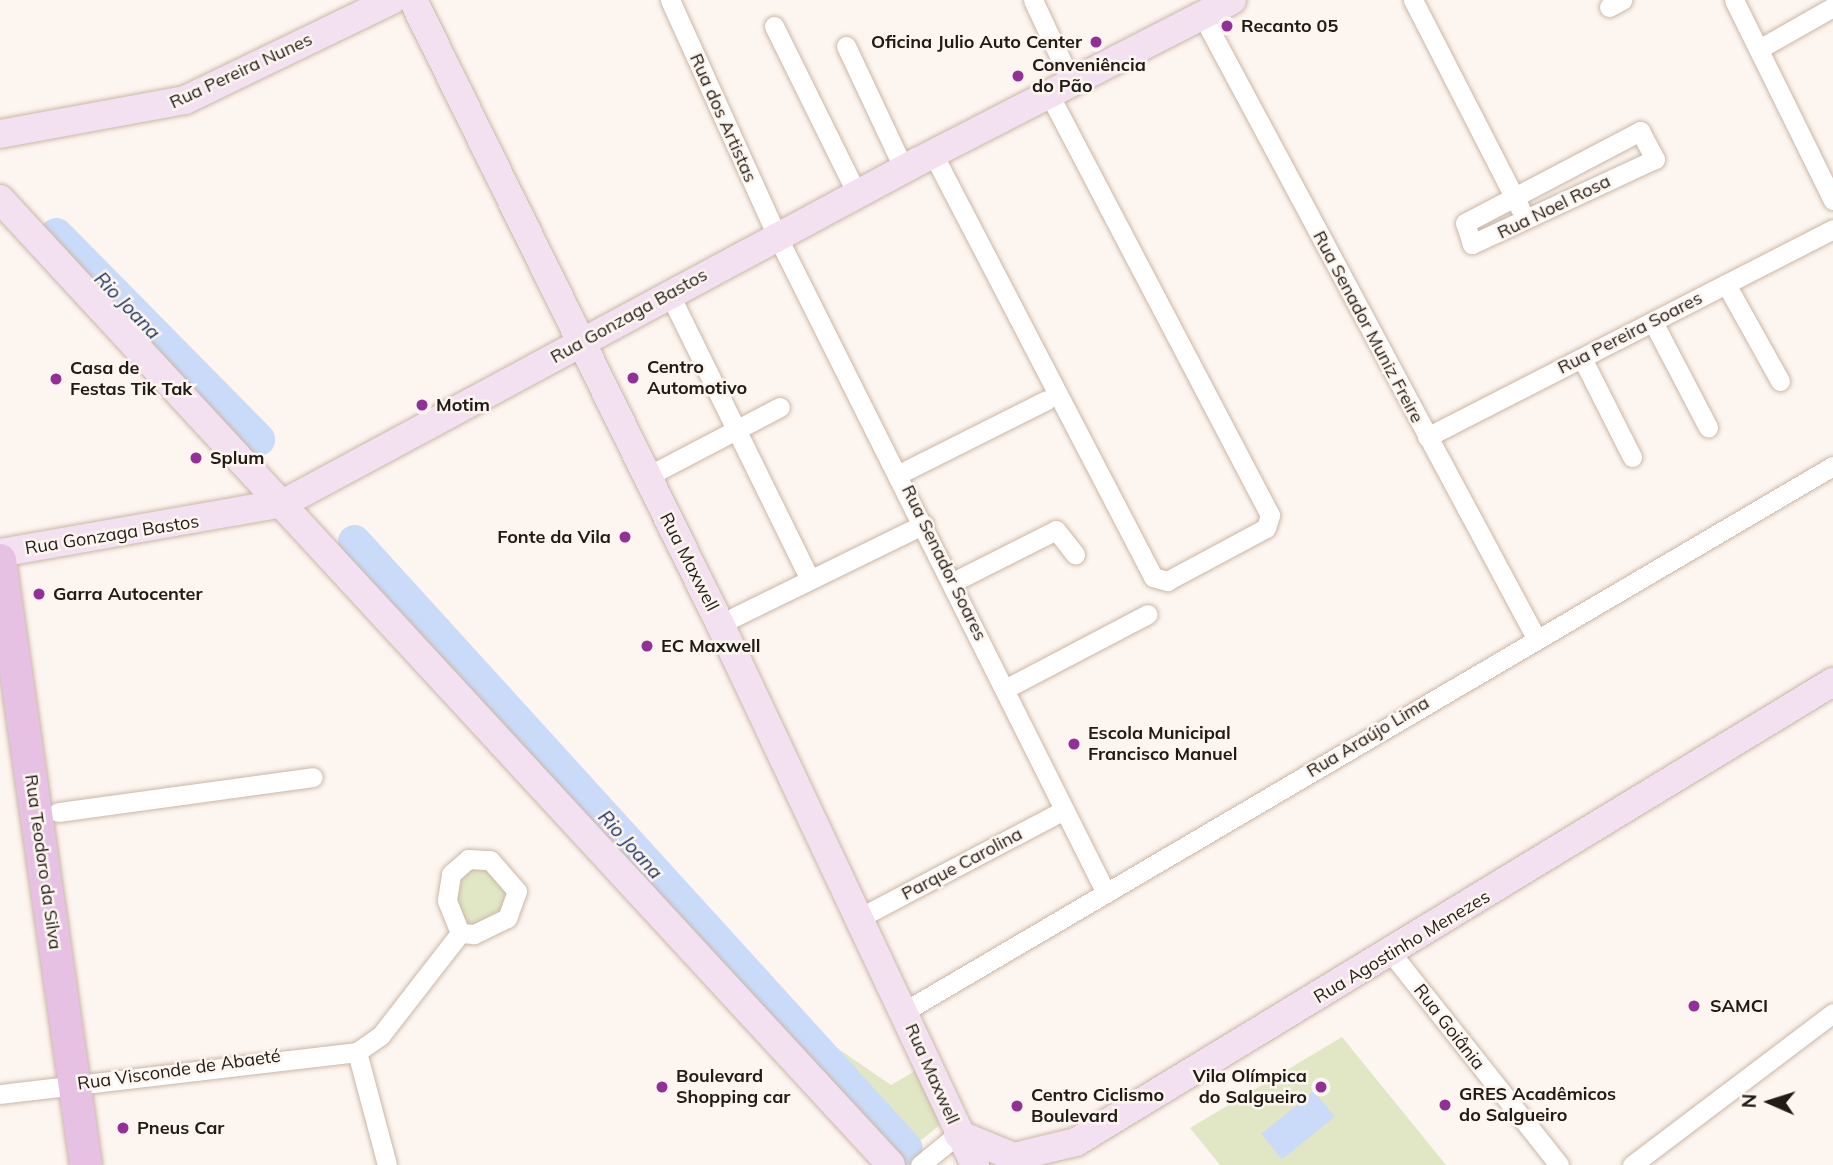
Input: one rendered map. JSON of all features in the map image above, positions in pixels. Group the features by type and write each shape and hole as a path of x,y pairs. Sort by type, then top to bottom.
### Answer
{"main road":[{"name":"Rua Pereira Nunes","path":"0,134 185,100 392,0"},
{"name":"Rua Maxwell","path":"413,0 720,624 905,1011 958,1134 975,1165"},
{"name":"Rua Gonzaga Bastos","path":"0,553 284,503 776,236 1232,0"},
{"path":"0,200 284,503 891,1165"},
{"name":"Rua Teodoro da Silva","path":"0,560 86,1165"},
{"name":"Rua Agostinho Menezes","path":"958,1134 1014,1157 1054,1152 1392,954 1833,682"}],"street":[{"name":"Rua dos Artistas","path":"670,0 776,236"},
{"path":"933,154 1153,577 1167,581 1266,528 1270,515 1060,87 1033,0"},
{"path":"1413,0 1528,221"},
{"path":"1734,0 1833,200"},
{"path":"1759,50 1833,7"},
{"name":"Rua Senador Muniz Freire","path":"1202,15 1535,638"},
{"path":"774,26 857,194"},
{"path":"846,46 904,169"},
{"name":"Rua Noel Rosa","path":"1644,131 1655,159 1528,221 1472,244 1465,223 1515,199 1644,131"},
{"name":"Rua Pereira Soares","path":"1427,438 1833,229"},
{"name":"Rua Senador Soares","path":"776,236 900,474 1107,893"},
{"path":"1726,284 1780,381"},
{"path":"669,293 810,579"},
{"path":"1653,322 1708,427"},
{"path":"1582,358 1632,457"},
{"path":"900,474 1047,400"},
{"path":"646,477 780,407"},
{"name":"Rua Araújo Lima","path":"905,1011 1535,638 1833,466"},
{"path":"720,624 924,524"},
{"path":"953,582 1058,529 1075,554"},
{"path":"1005,689 1148,614"},
{"path":"58,812 313,777"},
{"name":"Parque Carolina","path":"859,918 1064,810"},
{"path":"387,1165 357,1052 382,1035 460,933"},
{"name":"Rua Goiânia","path":"1392,954 1559,1165"},
{"path":"1632,1165 1833,1013"},
{"name":"Rua Visconde de Abaeté","path":"0,1094 357,1052"},
{"path":"920,1165 958,1134"}],"green space":[{"path":"481,864 499,874 511,902 489,924 462,926 455,913 455,873"},
{"name":"Vila Olímpica do Salgueiro","path":"1342,1037 1446,1165 1220,1165 1190,1128"},
{"path":"837,1048 891,1085 915,1071 940,1125 920,1141"}],"water":[{"path":"1314,1091 1335,1117 1282,1159 1261,1134"}],"waterway":[{"name":"Rio Joana","path":"56,234 258,439"},
{"name":"Rio Joana","path":"354,541 906,1148"}],"place":[{"name":"Recanto 05","path":"1227,26"},
{"name":"Oficina Julio Auto Center","path":"1096,42"},
{"name":"Conveniência do Pão","path":"1018,76"},
{"name":"Centro Automotivo","path":"633,378"},
{"name":"Casa de Festas Tik Tak","path":"56,379"},
{"name":"Motim","path":"422,405"},
{"name":"Splum","path":"196,458"},
{"name":"Fonte da Vila","path":"625,537"},
{"name":"Garra Autocenter","path":"39,594"},
{"name":"EC Maxwell","path":"647,646"},
{"name":"Escola Municipal Francisco Manuel","path":"1074,744"},
{"name":"SAMCI","path":"1694,1006"},
{"name":"Boulevard Shopping car","path":"662,1087"},
{"name":"Vila Olímpica do Salgueiro","path":"1321,1087"},
{"name":"GRES Acadêmicos do Salgueiro","path":"1445,1105"},
{"name":"Centro Ciclismo Boulevard","path":"1017,1106"},
{"name":"Pneus Car","path":"123,1128"}]}
